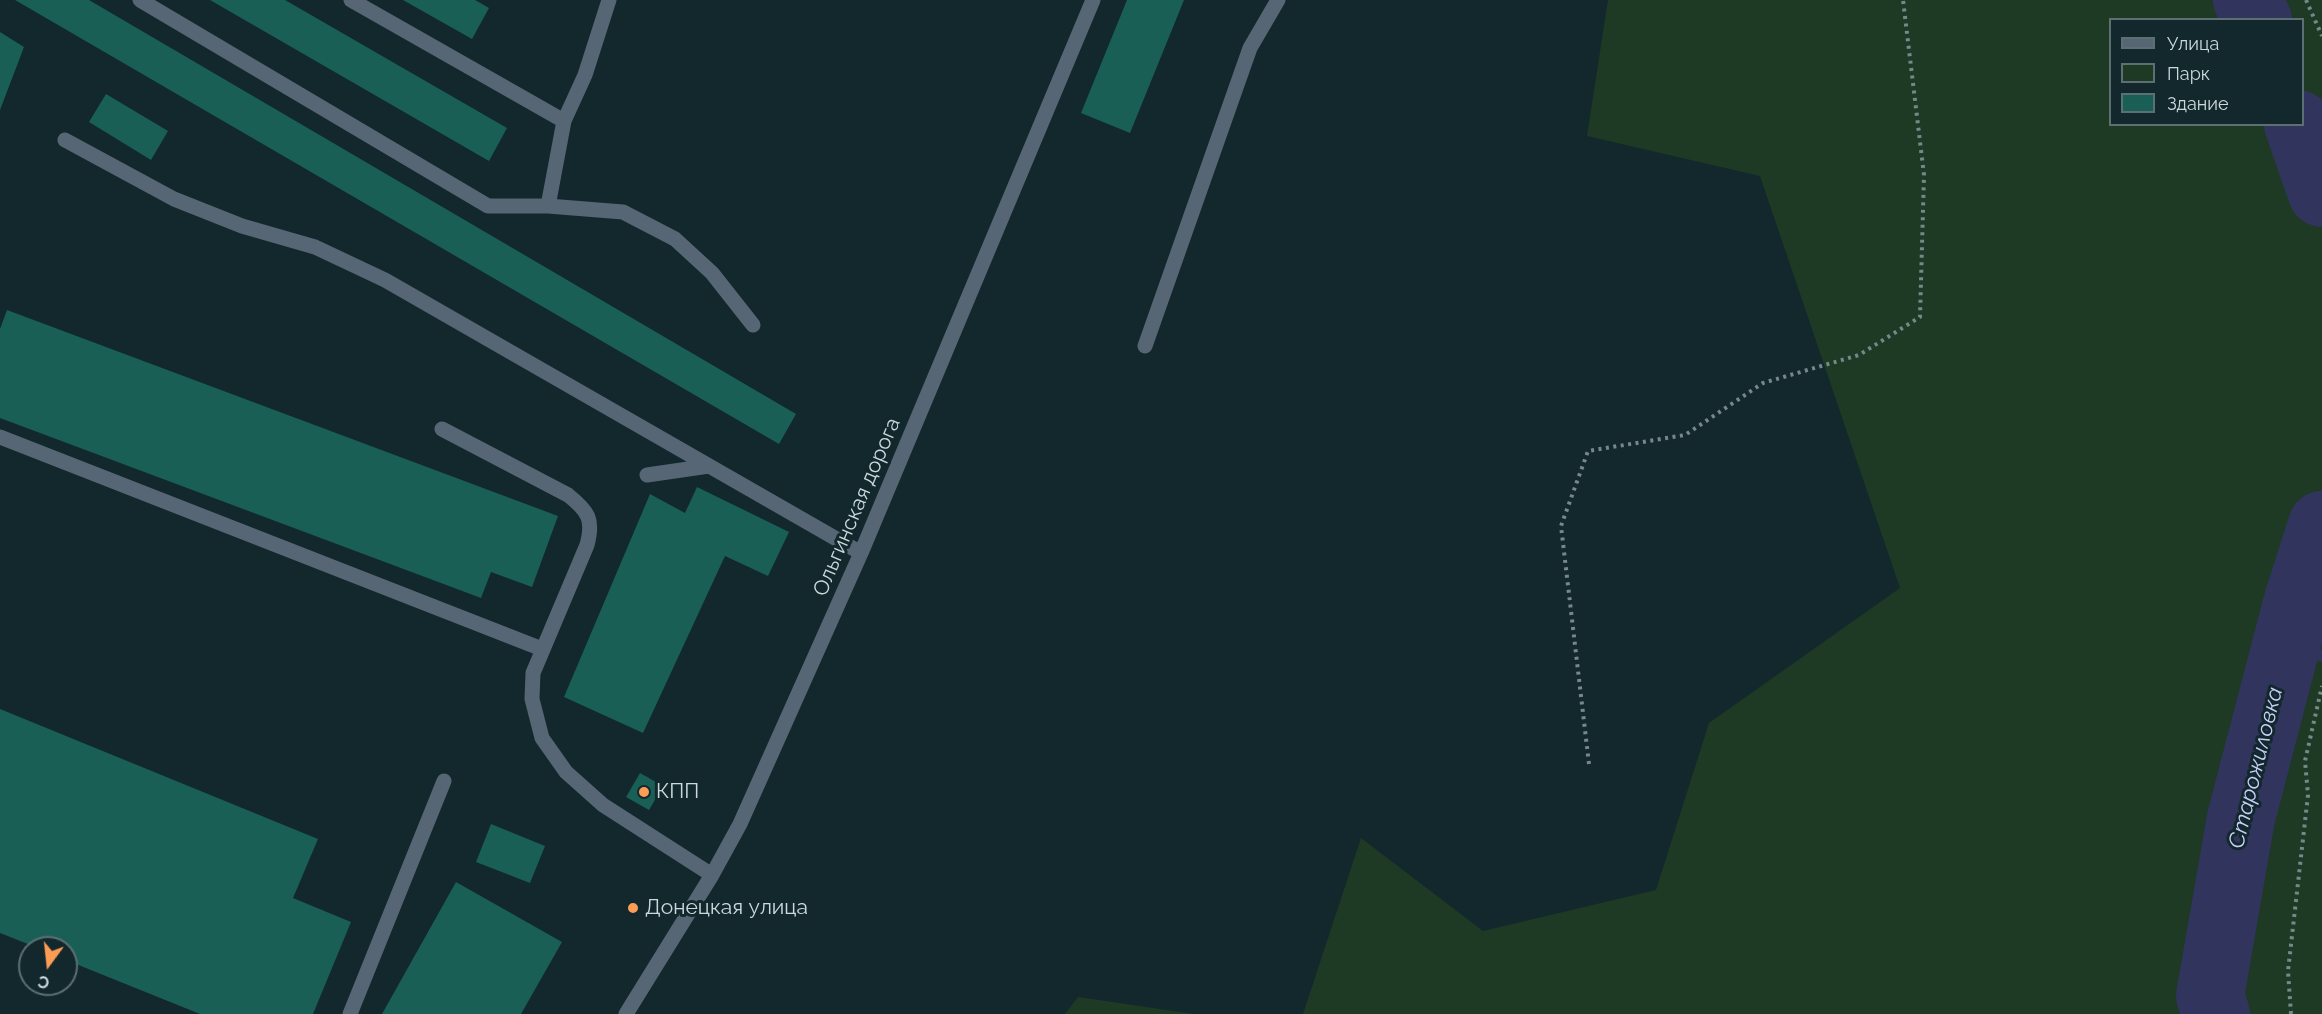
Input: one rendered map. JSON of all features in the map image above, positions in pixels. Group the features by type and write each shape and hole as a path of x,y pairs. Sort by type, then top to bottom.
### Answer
{"street":[{"path":"140,0 488,206 548,206 623,212 675,240 712,273 753,325"},
{"path":"351,0 564,121"},
{"path":"548,206 564,121 585,75 609,0"},
{"name":"Ольгинская дорога","path":"627,1014 740,824 861,553 1093,0"},
{"path":"1145,346 1250,48 1278,0"},
{"path":"65,140 174,199 242,226 315,247 386,280 861,553"},
{"path":"442,429 568,495 582,506 589,518 591,530 587,545 533,673 532,699 542,738 566,772 603,805 712,874"},
{"path":"0,436 542,649"},
{"path":"647,474 709,466"},
{"path":"350,1014 444,781"}],"path":[{"path":"1589,764 1561,526 1588,451 1685,435 1763,383 1859,355 1920,317 1924,175 1903,0"},
{"path":"2306,0 2322,36"},
{"path":"2291,1014 2288,971 2308,795 2305,761 2322,690"}],"green space":[{"path":"1608,0 2322,0 2322,1014 1303,1014 1361,838 1483,931 1656,890 1709,723 1900,588 1760,176 1587,136"},
{"path":"1078,997 1194,1014 1065,1014"}],"building":[{"path":"15,0 89,0 796,414 779,444"},
{"path":"210,0 285,0 507,128 489,161"},
{"path":"403,0 475,0 489,8 472,39"},
{"path":"1127,0 1184,0 1130,133 1081,113"},
{"path":"0,32 24,47 0,110"},
{"path":"106,94 168,131 151,160 89,122"},
{"path":"7,310 558,516 532,587 491,572 481,598 0,418 0,329"},
{"path":"697,487 789,532 768,576 725,556 643,733 564,697 650,494 685,513"},
{"path":"0,709 318,839 293,898 351,922 313,1014 200,1014 78,965 78,936 18,936 18,940 0,933"},
{"name":"КПП","path":"640,773 663,786 649,810 626,797"},
{"path":"491,824 545,846 530,883 476,862"},
{"path":"456,882 562,942 521,1014 382,1014"}],"waterway":[{"name":"Старожиловка","path":"2247,0 2257,18"},
{"name":"Старожиловка","path":"2299,126 2322,193"},
{"name":"Старожиловка","path":"2216,1014 2210,996 2241,818 2298,600 2322,525"},
{"path":"2285,650 2322,655"}],"place":[{"name":"КПП","path":"644,792"},
{"name":"Донецкая улица","path":"633,908"}]}
